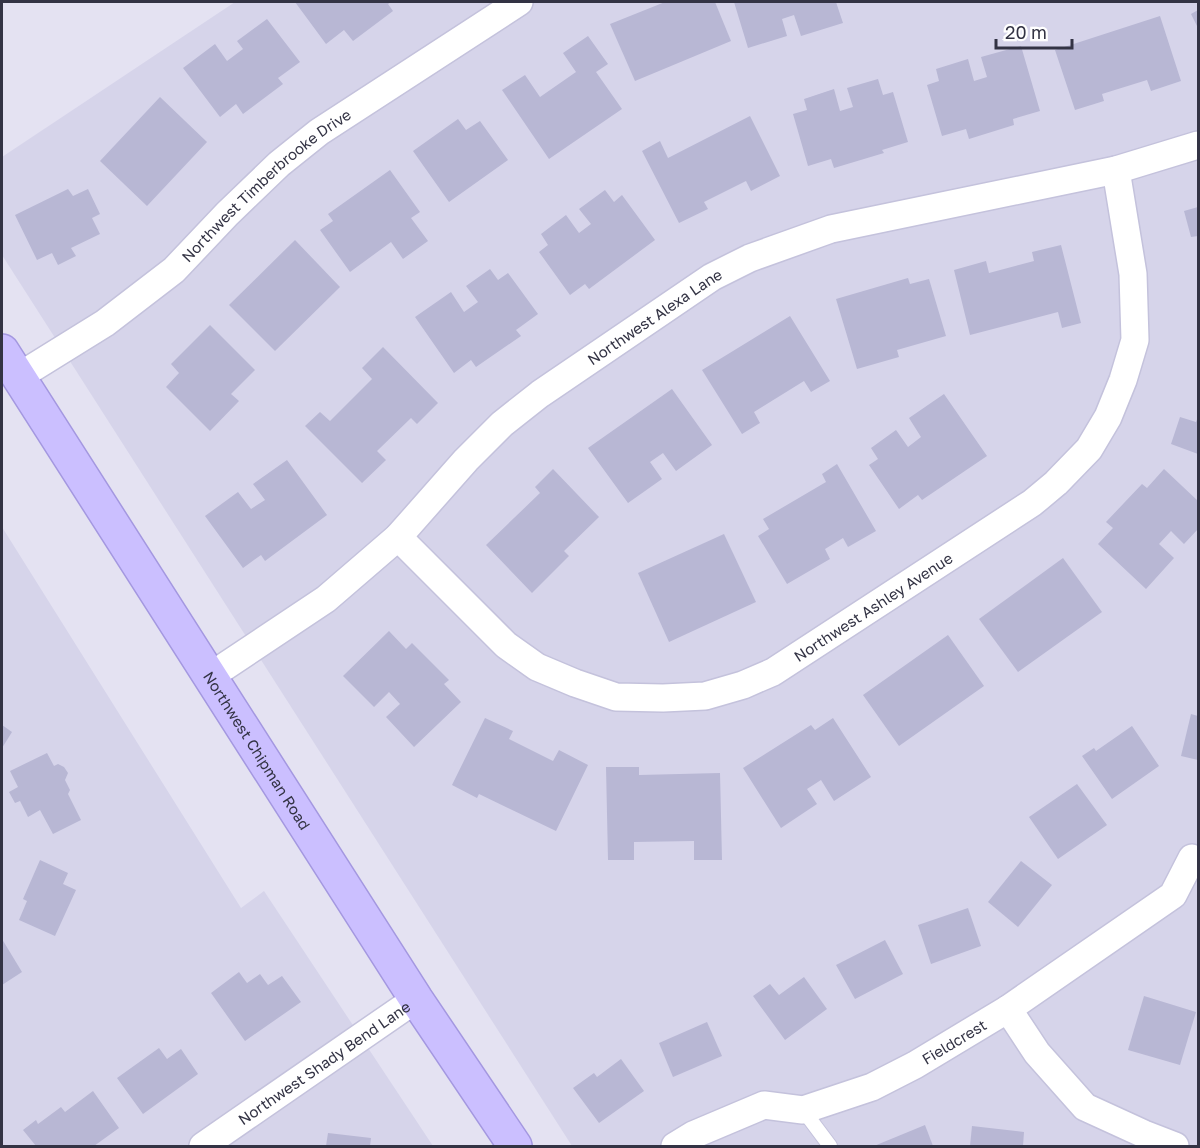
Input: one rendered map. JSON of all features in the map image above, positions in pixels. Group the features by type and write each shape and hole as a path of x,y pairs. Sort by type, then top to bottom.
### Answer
{"main road":[{"name":"Northwest Chipman Road","path":"10,364 416,999 515,1146"}],"street":[{"name":"Northwest Timberbrooke Drive","path":"10,364 105,323 174,270 279,164 319,132 519,2"},
{"name":"Northwest Alexa Lane","path":"209,677 326,599 398,537 466,460 502,424 532,400 712,277 750,258 831,229 1116,170 1198,145"},
{"name":"Northwest Ashley Avenue","path":"398,537 506,645 537,668 575,683 616,697 705,696 743,685 773,672 1032,503 1056,483 1089,449 1108,417 1124,380 1135,340 1133,274 1116,170"},
{"name":"Fieldcrest","path":"675,1146 693,1135 764,1105 803,1110 872,1087 915,1065 1008,1009 1173,895 1192,858"},
{"name":"Northwest Shady Bend Lane","path":"214,1144 416,999"},
{"path":"1008,1009 1037,1053 1085,1107 1176,1146"}],"lane":[{"path":"803,1110 830,1146"}],"shaded area":[{"path":"235,2 1198,2 1198,1146 572,1146 2,255 2,157"},
{"path":"2,527 241,908 264,891 433,1146 2,1146"}],"building":[{"path":"295,2 391,2 388,4 393,11 353,41 344,30 326,44"},
{"path":"665,2 715,2 731,41 635,81 610,24"},
{"path":"734,2 836,2 843,23 801,36 794,15 782,19 787,36 748,48"},
{"path":"1198,10 1198,28 1191,14"},
{"path":"1160,16 1181,81 1151,91 1147,80 1102,94 1104,101 1075,110 1055,50"},
{"path":"267,19 300,62 278,78 283,84 243,114 236,104 220,117 183,68 215,44 227,61 243,49 237,41"},
{"path":"588,36 608,64 596,72 622,109 549,159 502,90 525,75 540,97 576,72 563,53"},
{"path":"1021,46 1040,111 1013,119 1014,125 969,139 966,129 942,136 927,85 939,81 936,69 968,59 974,81 987,77 981,57"},
{"path":"878,79 883,95 893,92 908,142 882,150 884,153 834,168 831,159 808,166 793,114 807,110 804,99 834,89 840,111 853,107 847,88"},
{"path":"160,97 207,142 147,206 100,161"},
{"path":"750,116 780,176 751,191 746,181 704,202 708,209 679,223 642,151 660,141 668,158"},
{"path":"458,119 466,130 480,121 508,160 449,202 413,151"},
{"path":"390,170 420,212 411,218 428,241 403,259 391,242 350,272 320,230 333,221 328,214"},
{"path":"68,189 73,196 88,189 100,214 92,218 100,234 71,248 76,256 58,265 52,253 37,260 15,215"},
{"path":"605,190 614,202 622,195 655,240 589,289 585,284 570,295 539,252 548,245 541,234 566,215 579,233 591,224 579,209"},
{"path":"1198,207 1198,236 1191,237 1184,211"},
{"path":"295,240 340,287 275,351 229,305"},
{"path":"1061,245 1081,323 1062,328 1058,312 970,335 954,270 986,261 989,273 1034,261 1032,252"},
{"path":"490,269 498,280 508,273 538,314 516,330 521,336 476,367 471,360 454,373 415,317 451,292 464,312 478,302 466,286"},
{"path":"908,278 910,284 929,279 946,336 897,350 899,357 857,369 836,299"},
{"path":"790,316 830,381 811,392 804,381 754,412 760,423 742,434 702,370"},
{"path":"210,325 255,370 231,394 239,401 210,431 166,387 179,373 171,364"},
{"path":"383,347 438,403 417,424 411,418 377,451 386,460 362,483 305,426 320,412 330,421 372,379 362,368"},
{"path":"672,389 712,445 676,471 663,453 650,462 662,479 628,503 588,448"},
{"path":"944,394 987,456 922,500 918,495 899,509 869,465 878,459 871,448 896,430 908,447 921,437 909,418"},
{"path":"1180,417 1196,422 1198,417 1198,454 1171,444"},
{"path":"287,460 327,515 265,561 261,555 243,568 205,516 238,492 251,509 265,500 253,484"},
{"path":"837,464 876,531 848,547 843,538 825,549 830,559 787,584 758,536 769,529 763,519 826,482 822,474"},
{"path":"553,469 599,517 564,551 569,556 532,593 486,545 540,493 535,487"},
{"path":"1164,469 1198,501 1198,529 1184,544 1171,531 1159,544 1174,558 1146,589 1098,544 1113,528 1106,522 1142,484 1147,488"},
{"path":"724,534 756,602 669,642 638,573"},
{"path":"1063,558 1102,612 1018,672 979,619"},
{"path":"389,631 406,649 412,643 449,680 444,684 461,702 414,747 386,717 400,704 389,692 374,707 343,676"},
{"path":"948,635 984,686 899,746 863,695"},
{"path":"1191,714 1198,716 1198,760 1181,756"},
{"path":"485,718 513,731 509,739 553,761 559,750 588,765 556,831 479,794 477,798 452,785"},
{"path":"833,718 871,777 834,801 821,780 807,789 817,804 781,828 743,768 811,725 815,730"},
{"path":"2,725 12,732 2,748"},
{"path":"1132,726 1159,766 1112,799 1082,756 1094,748 1096,751"},
{"path":"47,753 54,766 58,764 64,767 68,773 65,780 70,790 68,794 81,820 53,834 40,810 28,817 20,801 15,803 9,792 18,787 10,771"},
{"path":"606,767 639,767 639,775 720,773 722,860 694,860 694,841 634,842 634,860 608,860"},
{"path":"1077,784 1107,825 1058,859 1029,817"},
{"path":"40,860 68,873 63,884 76,890 55,936 19,920 27,901 23,899"},
{"path":"1021,861 1052,885 1018,927 988,902"},
{"path":"968,908 981,946 931,964 918,925"},
{"path":"2,939 22,972 2,985"},
{"path":"885,940 903,974 855,999 836,965"},
{"path":"239,972 247,983 260,974 268,985 282,976 301,1002 245,1041 211,993"},
{"path":"804,977 827,1009 785,1040 753,996 770,984 779,995"},
{"path":"1144,996 1196,1012 1180,1065 1128,1050"},
{"path":"707,1022 722,1056 673,1077 659,1043"},
{"path":"159,1048 167,1059 181,1049 198,1074 143,1114 117,1078"},
{"path":"621,1059 644,1091 599,1123 573,1088 594,1073 597,1077"},
{"path":"93,1091 119,1128 94,1146 36,1146 23,1130 36,1120 38,1124 61,1107 65,1112"},
{"path":"925,1125 933,1146 874,1146"},
{"path":"972,1126 1024,1132 1023,1146 970,1146"},
{"path":"328,1133 371,1138 370,1146 326,1146"}]}
